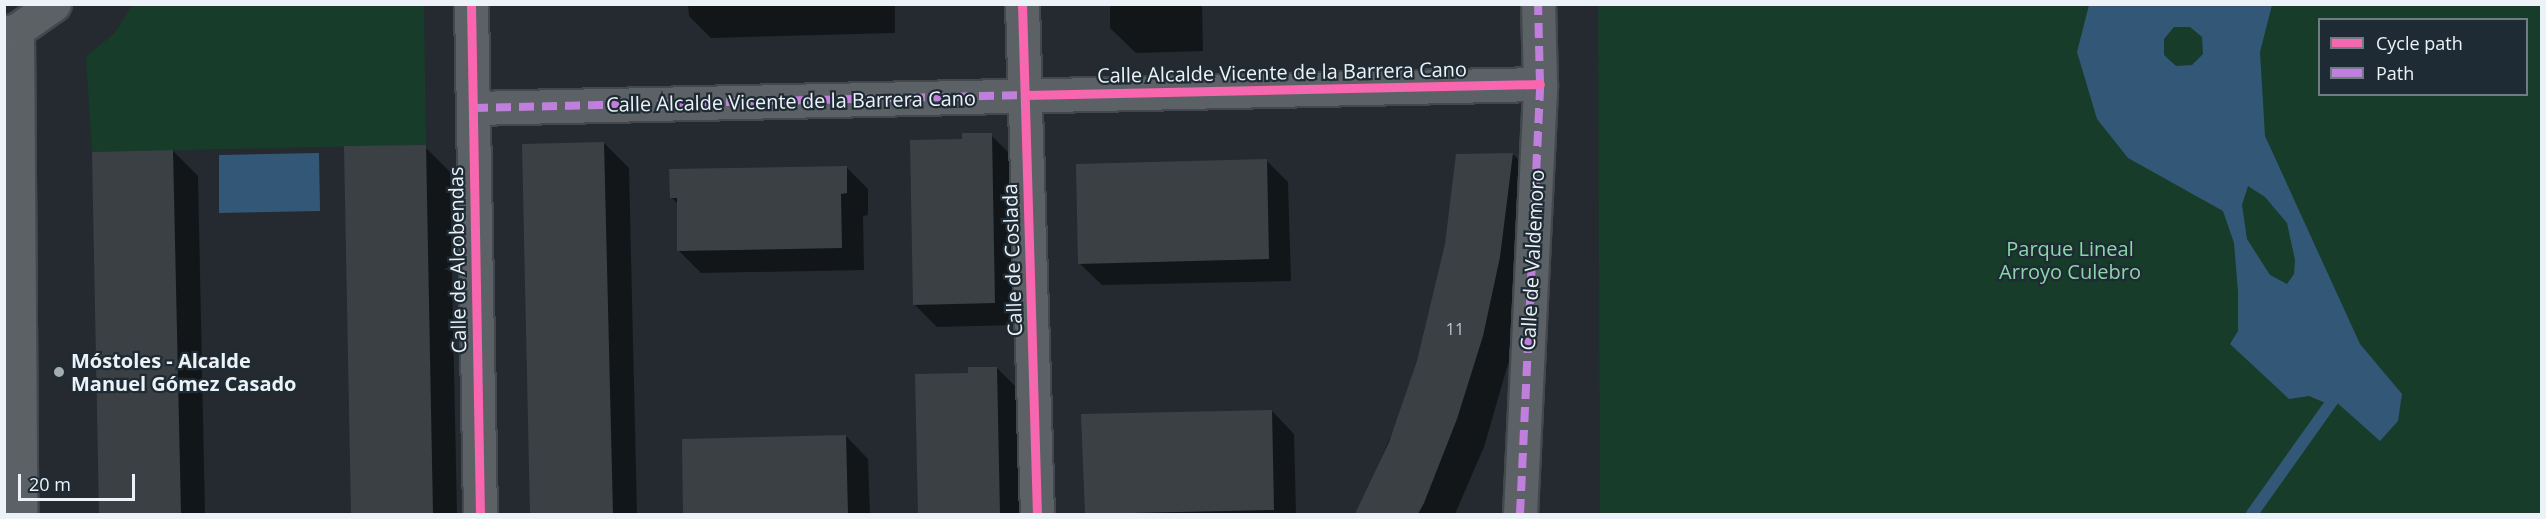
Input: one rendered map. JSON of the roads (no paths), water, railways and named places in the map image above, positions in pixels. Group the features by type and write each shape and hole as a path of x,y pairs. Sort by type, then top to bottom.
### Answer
{"street":[{"path":"20,514 11,31 54,4"},
{"name":"Calle de Alcobendas","path":"471,4 480,514"},
{"name":"Calle de Coslada","path":"1022,4 1037,514"},
{"name":"Calle de Valdemoro","path":"1520,514 1540,84 1538,4"},
{"name":"Calle Alcalde Vicente de la Barrera Cano","path":"473,108 1540,84"}],"water":[{"path":"2089,5 2272,5 2260,52 2265,136 2360,344 2402,394 2398,421 2380,441 2334,400 2328,404 2309,396 2289,399 2230,344 2238,331 2238,292 2234,243 2223,211 2128,158 2097,119 2077,52","holes":["2174,27 2190,27 2202,37 2203,54 2192,65 2176,66 2164,55 2164,39","2248,186 2265,197 2287,223 2295,260 2294,274 2287,284 2270,275 2247,239 2242,205"]},
{"path":"319,153 320,211 219,213 219,155"}],"waterway":[{"path":"2252,514 2333,400 2331,386"}],"place":[{"name":"Móstoles - Alcalde Manuel Gómez Casado","path":"59,372"}],"park label":[{"name":"Parque Lineal Arroyo Culebro","path":"2070,260"}]}
